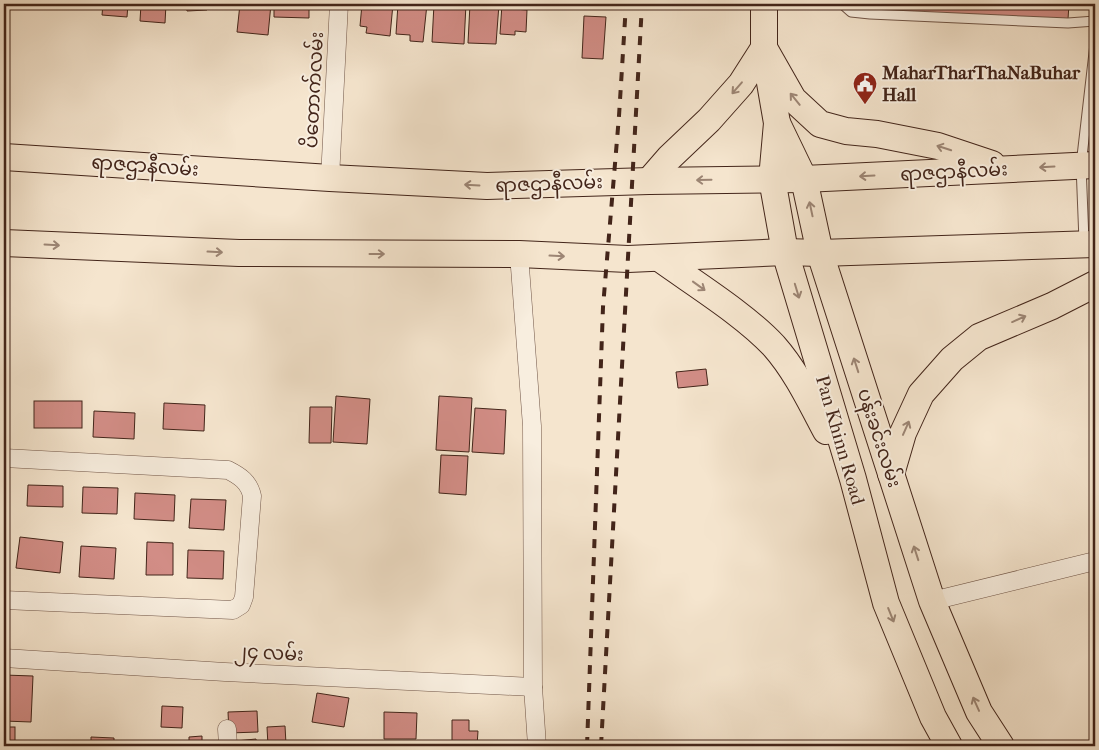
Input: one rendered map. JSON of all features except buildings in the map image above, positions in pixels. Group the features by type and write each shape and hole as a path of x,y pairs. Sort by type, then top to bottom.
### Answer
{"main road":[{"path":"764,4 764,48 776,123"},
{"path":"764,48 793,99 820,124 846,132 877,134 938,146 1007,169"},
{"path":"650,181 669,158 709,120 741,84 764,48"},
{"name":"ပန်းခင်းလမ်း","path":"776,123 804,179 820,253 932,601 979,712 1000,746"},
{"name":"Pan Khinn Road","path":"776,123 772,180 785,252 853,479 886,603 933,717 949,746"},
{"name":"ရာဇဌာနီလမ်း","path":"4,157 487,186 804,179 1088,165"},
{"path":"4,243 239,254 519,254 607,258 659,258 785,252 820,253 1090,244"},
{"path":"659,258 746,321 773,346 806,393 853,479"},
{"path":"890,474 903,433 921,394 952,359 979,337 1052,306 1095,284"}],"street":[{"name":"ပိတောက်လမ်း","path":"330,178 340,4"},
{"path":"519,254 532,426 533,687 536,746"},
{"path":"4,458 228,470 242,477 250,488 252,496 244,597 241,604 233,610 4,600"},
{"path":"932,601 1095,561"},
{"name":"၂၄ လမ်း","path":"4,658 225,672 533,687"}],"lane":[{"path":"842,4 851,12 870,14 1068,23 1095,21"},
{"path":"1090,244 1088,165 1095,44"}],"railway":[{"path":"587,746 603,307 626,4"},
{"path":"601,746 642,4"}],"place":[{"name":"MaharTharThaNaBuhar Hall","path":"865,105"}]}
